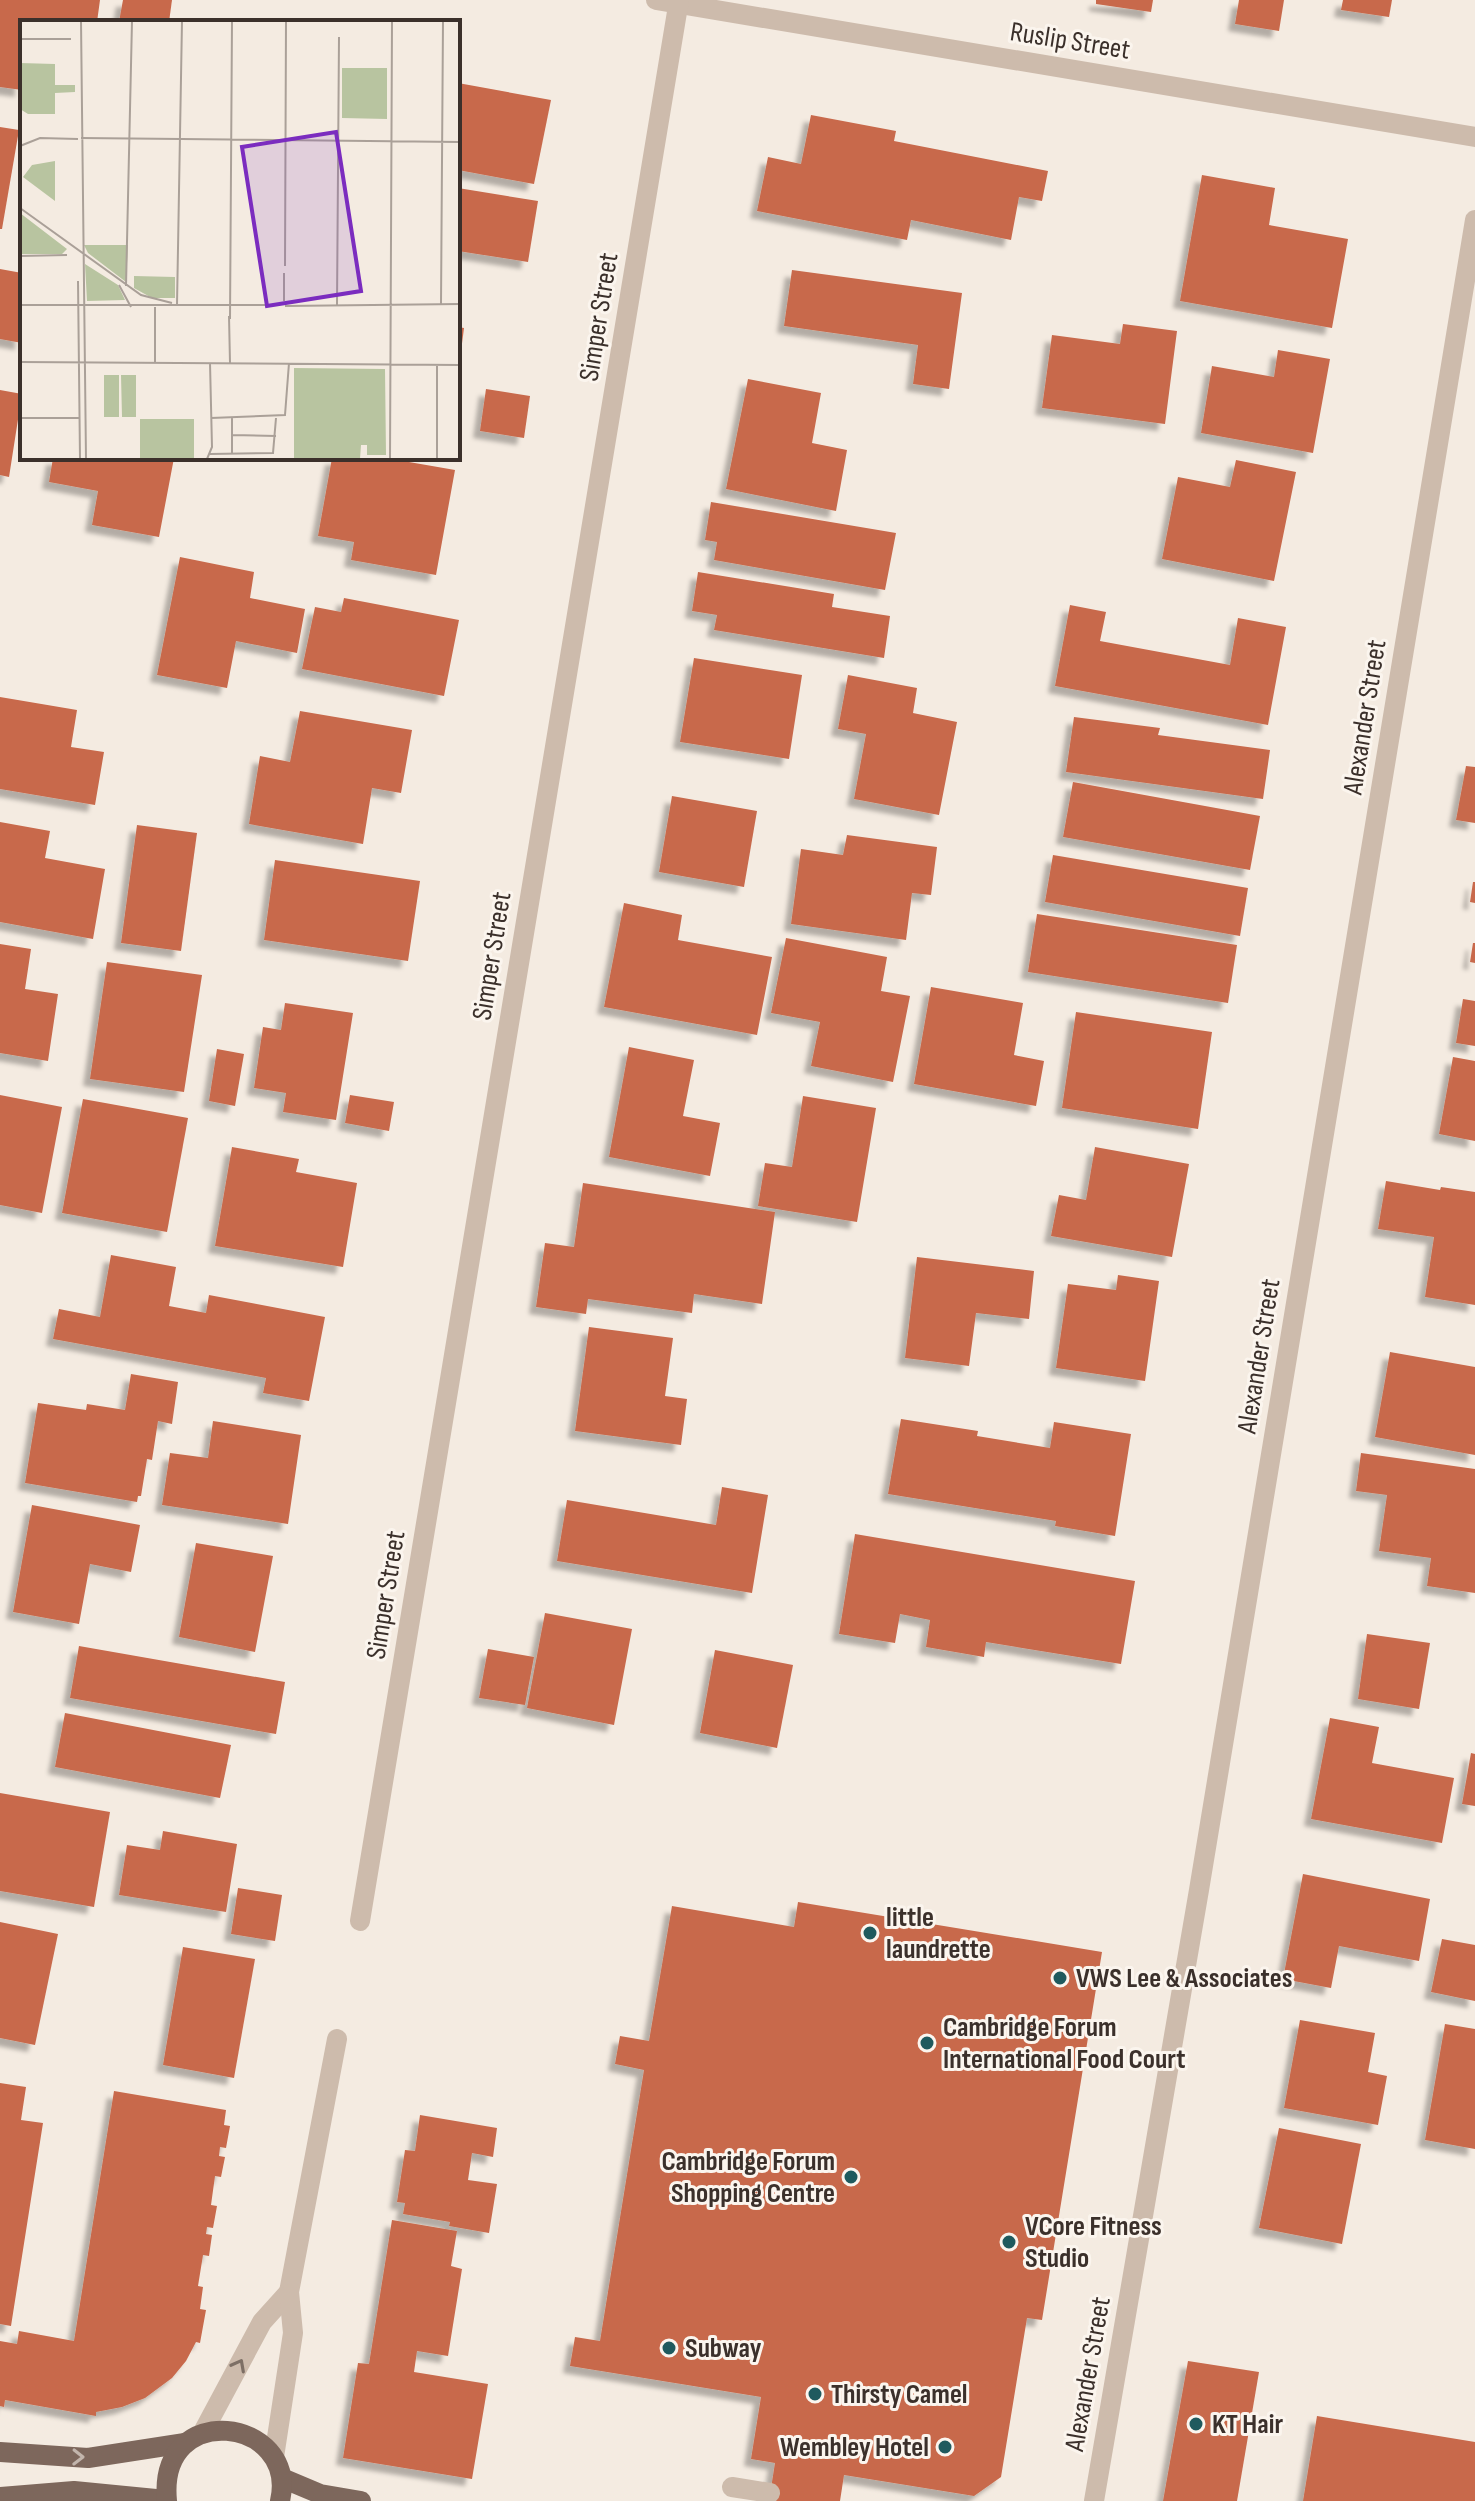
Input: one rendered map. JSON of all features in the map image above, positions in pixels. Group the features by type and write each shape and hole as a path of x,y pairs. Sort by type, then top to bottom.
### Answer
{"main road":[{"path":"0,2452 88,2458 229,2429 255,2438 274,2457 282,2478 280,2501"},
{"path":"0,2497 74,2491 167,2500 166,2479 172,2459 194,2438"},
{"path":"282,2478 320,2494 361,2501"}],"street":[{"name":"Ruslip Street","path":"656,0 1475,137"},
{"name":"Simper Street","path":"360,1921 679,2"},
{"name":"Alexander Street","path":"1094,2501 1197,1905 1475,220"},
{"path":"274,2457 293,2333 289,2292 337,2039"},
{"path":"194,2438 262,2322 289,2292"},
{"path":"732,2487 770,2493"}],"building":[{"path":"0,0 100,0 97,20 20,20 20,90 0,87"},
{"path":"123,0 172,0 169,20 119,20"},
{"path":"1096,0 1153,0 1151,12 1096,4"},
{"path":"1239,0 1284,0 1279,31 1235,24"},
{"path":"1343,0 1392,0 1389,17 1341,10"},
{"path":"460,83 551,100 534,184 460,170"},
{"path":"811,115 896,131 894,141 1048,171 1042,201 1019,197 1011,240 911,220 907,240 757,211 768,157 801,164"},
{"path":"0,127 19,130 2,229 0,229"},
{"path":"1202,175 1275,188 1269,225 1348,239 1332,328 1180,301"},
{"path":"460,188 538,201 528,262 460,251"},
{"path":"0,269 20,273 20,343 0,339"},
{"path":"792,270 962,293 949,389 913,384 918,345 784,326"},
{"path":"1123,324 1177,331 1165,424 1042,408 1052,335 1120,344"},
{"path":"460,327 464,328 460,359"},
{"path":"1278,350 1330,359 1313,453 1201,433 1212,366 1274,377"},
{"path":"748,379 821,393 812,443 847,450 836,511 726,489"},
{"path":"486,389 530,396 524,438 480,431"},
{"path":"0,390 20,394 20,407 9,477 0,475"},
{"path":"53,460 174,460 159,537 92,525 98,491 49,482"},
{"path":"332,460 398,460 455,470 436,575 351,560 354,542 318,536"},
{"path":"1236,460 1296,472 1274,581 1162,559 1178,477 1230,487"},
{"path":"711,502 896,533 885,590 714,560 717,542 705,540"},
{"path":"180,557 254,572 250,598 305,609 297,653 236,641 227,688 157,675"},
{"path":"698,572 834,594 832,607 890,616 884,658 714,630 717,615 692,611"},
{"path":"344,598 459,620 444,696 302,669 315,607 341,612"},
{"path":"1070,605 1106,612 1100,641 1230,665 1238,618 1286,627 1268,725 1055,686"},
{"path":"694,658 802,675 789,759 680,742"},
{"path":"848,675 917,688 913,713 957,722 939,815 854,799 866,734 838,729"},
{"path":"0,697 77,710 71,747 104,752 95,805 0,789"},
{"path":"300,711 412,730 401,793 372,788 363,844 249,824 260,756 290,762"},
{"path":"1074,717 1160,728 1158,735 1270,750 1263,799 1066,772"},
{"path":"1466,766 1475,767 1475,823 1456,820"},
{"path":"1073,782 1260,816 1250,870 1063,837"},
{"path":"672,796 757,811 744,887 659,872"},
{"path":"0,822 50,831 45,858 105,869 93,939 0,922"},
{"path":"137,825 197,833 181,951 121,943"},
{"path":"847,835 937,847 931,895 912,893 906,940 791,924 801,849 843,855"},
{"path":"1053,855 1248,888 1240,936 1045,902"},
{"path":"275,860 420,881 408,961 264,940"},
{"path":"1475,882 1475,903 1470,902"},
{"path":"624,903 682,915 678,940 772,957 757,1035 604,1007"},
{"path":"1037,914 1237,945 1228,1003 1028,972"},
{"path":"786,938 887,957 881,991 910,996 893,1082 811,1066 820,1022 771,1013"},
{"path":"1475,943 1475,963 1470,962"},
{"path":"0,944 31,949 25,989 58,994 48,1061 0,1053"},
{"path":"107,962 202,975 184,1092 90,1079"},
{"path":"931,987 1023,1003 1014,1055 1044,1061 1036,1106 914,1084"},
{"path":"1463,999 1475,1001 1475,1046 1456,1043"},
{"path":"285,1003 353,1013 336,1120 283,1112 286,1093 254,1088 263,1027 281,1030"},
{"path":"1076,1012 1212,1032 1198,1129 1062,1108"},
{"path":"629,1047 694,1060 683,1116 720,1123 710,1176 609,1157"},
{"path":"217,1049 244,1054 235,1106 209,1101"},
{"path":"1453,1057 1475,1061 1475,1141 1439,1134"},
{"path":"0,1095 62,1107 42,1213 0,1205"},
{"path":"350,1095 394,1102 389,1131 345,1123"},
{"path":"803,1096 876,1108 857,1222 758,1206 765,1163 792,1167"},
{"path":"83,1099 188,1118 167,1232 62,1213"},
{"path":"232,1147 299,1159 296,1172 357,1183 343,1267 215,1246"},
{"path":"1095,1147 1189,1164 1172,1257 1051,1236 1059,1195 1086,1200"},
{"path":"1386,1181 1475,1192 1475,1305 1425,1297 1434,1237 1378,1229"},
{"path":"583,1183 775,1212 762,1304 694,1294 692,1313 588,1299 586,1314 536,1307 545,1243 574,1247"},
{"path":"111,1255 176,1267 169,1306 206,1313 209,1295 325,1317 309,1401 263,1393 266,1378 53,1339 59,1309 100,1317"},
{"path":"917,1257 1034,1271 1029,1319 976,1313 969,1366 905,1358"},
{"path":"1118,1275 1159,1281 1145,1381 1056,1368 1068,1284 1116,1290"},
{"path":"589,1327 673,1338 665,1396 687,1399 681,1445 575,1431"},
{"path":"1390,1352 1475,1367 1475,1455 1375,1437"},
{"path":"131,1374 178,1382 172,1424 158,1421 152,1460 147,1459 141,1496 138,1496 137,1502 25,1483 38,1403 86,1410 87,1404 125,1410"},
{"path":"901,1419 978,1431 977,1436 1050,1448 1054,1422 1131,1434 1115,1536 1055,1526 1056,1521 888,1494"},
{"path":"213,1421 301,1435 288,1524 162,1505 170,1453 208,1458"},
{"path":"1361,1453 1475,1469 1475,1593 1427,1586 1431,1558 1379,1551 1387,1495 1356,1491"},
{"path":"722,1487 768,1495 752,1593 557,1561 567,1500 716,1525"},
{"path":"32,1505 140,1525 131,1572 90,1564 79,1624 13,1612"},
{"path":"855,1534 1135,1581 1121,1664 986,1642 984,1657 926,1647 930,1620 900,1614 895,1643 839,1634"},
{"path":"196,1543 273,1556 255,1652 179,1637"},
{"path":"545,1613 632,1629 614,1725 527,1708"},
{"path":"1367,1634 1430,1643 1419,1709 1358,1699"},
{"path":"79,1646 285,1682 276,1734 70,1698"},
{"path":"488,1649 534,1657 525,1705 479,1698"},
{"path":"715,1650 793,1665 777,1748 700,1733"},
{"path":"65,1713 231,1745 220,1798 55,1767"},
{"path":"1330,1718 1379,1727 1372,1763 1454,1778 1442,1843 1311,1819"},
{"path":"1471,1753 1475,1754 1475,1806 1462,1804"},
{"path":"0,1793 110,1812 94,1907 0,1891"},
{"path":"163,1831 237,1844 226,1912 119,1895 127,1845 160,1850"},
{"path":"1303,1874 1430,1899 1419,1961 1339,1946 1331,1988 1283,1979"},
{"path":"238,1888 282,1895 275,1941 231,1934"},
{"name":"Cambridge Forum Shopping Centre","path":"798,1902 1102,1952 1042,2320 1027,2318 1001,2477 974,2496 844,2475 840,2501 769,2501 775,2463 751,2459 761,2397 570,2366 575,2337 600,2341 644,2070 615,2064 620,2036 649,2041 672,1906 794,1927"},
{"path":"0,1922 58,1934 35,2045 0,2038"},
{"path":"1442,1939 1475,1945 1475,2001 1431,1992"},
{"path":"183,1947 255,1959 234,2078 163,2065"},
{"path":"1300,2020 1375,2033 1368,2072 1387,2076 1378,2125 1284,2108"},
{"path":"1445,2024 1475,2029 1475,2149 1425,2140"},
{"path":"0,2083 26,2087 21,2120 43,2123 11,2326 0,2324"},
{"path":"114,2091 226,2110 224,2125 230,2126 226,2148 220,2147 219,2156 225,2157 221,2177 215,2176 211,2205 217,2206 213,2228 207,2227 206,2234 212,2235 209,2256 203,2255 198,2286 203,2287 200,2309 206,2310 200,2343 196,2342 172,2378 145,2398 96,2412 96,2416 5,2400 4,2407 0,2406 0,2341 17,2344 19,2331 74,2341"},
{"path":"420,2115 497,2128 493,2157 472,2153 468,2180 497,2184 489,2233 403,2214 405,2203 397,2202 405,2150 415,2151"},
{"path":"1279,2128 1361,2144 1342,2244 1259,2228"},
{"path":"392,2220 457,2231 451,2266 462,2269 448,2356 417,2351 414,2372 488,2384 472,2479 343,2458 358,2363 369,2364"},
{"path":"1188,2361 1259,2372 1237,2501 1163,2501"},
{"path":"1317,2416 1475,2442 1475,2501 1303,2501"}],"place":[{"name":"little laundrette","path":"870,1933"},
{"name":"VWS Lee & Associates","path":"1060,1978"},
{"name":"Cambridge Forum International Food Court","path":"927,2043"},
{"name":"Cambridge Forum Shopping Centre","path":"851,2177"},
{"name":"VCore Fitness Studio","path":"1009,2242"},
{"name":"Subway","path":"669,2348"},
{"name":"Thirsty Camel","path":"815,2394"},
{"name":"KT Hair","path":"1196,2424"},
{"name":"Wembley Hotel","path":"945,2447"}]}
